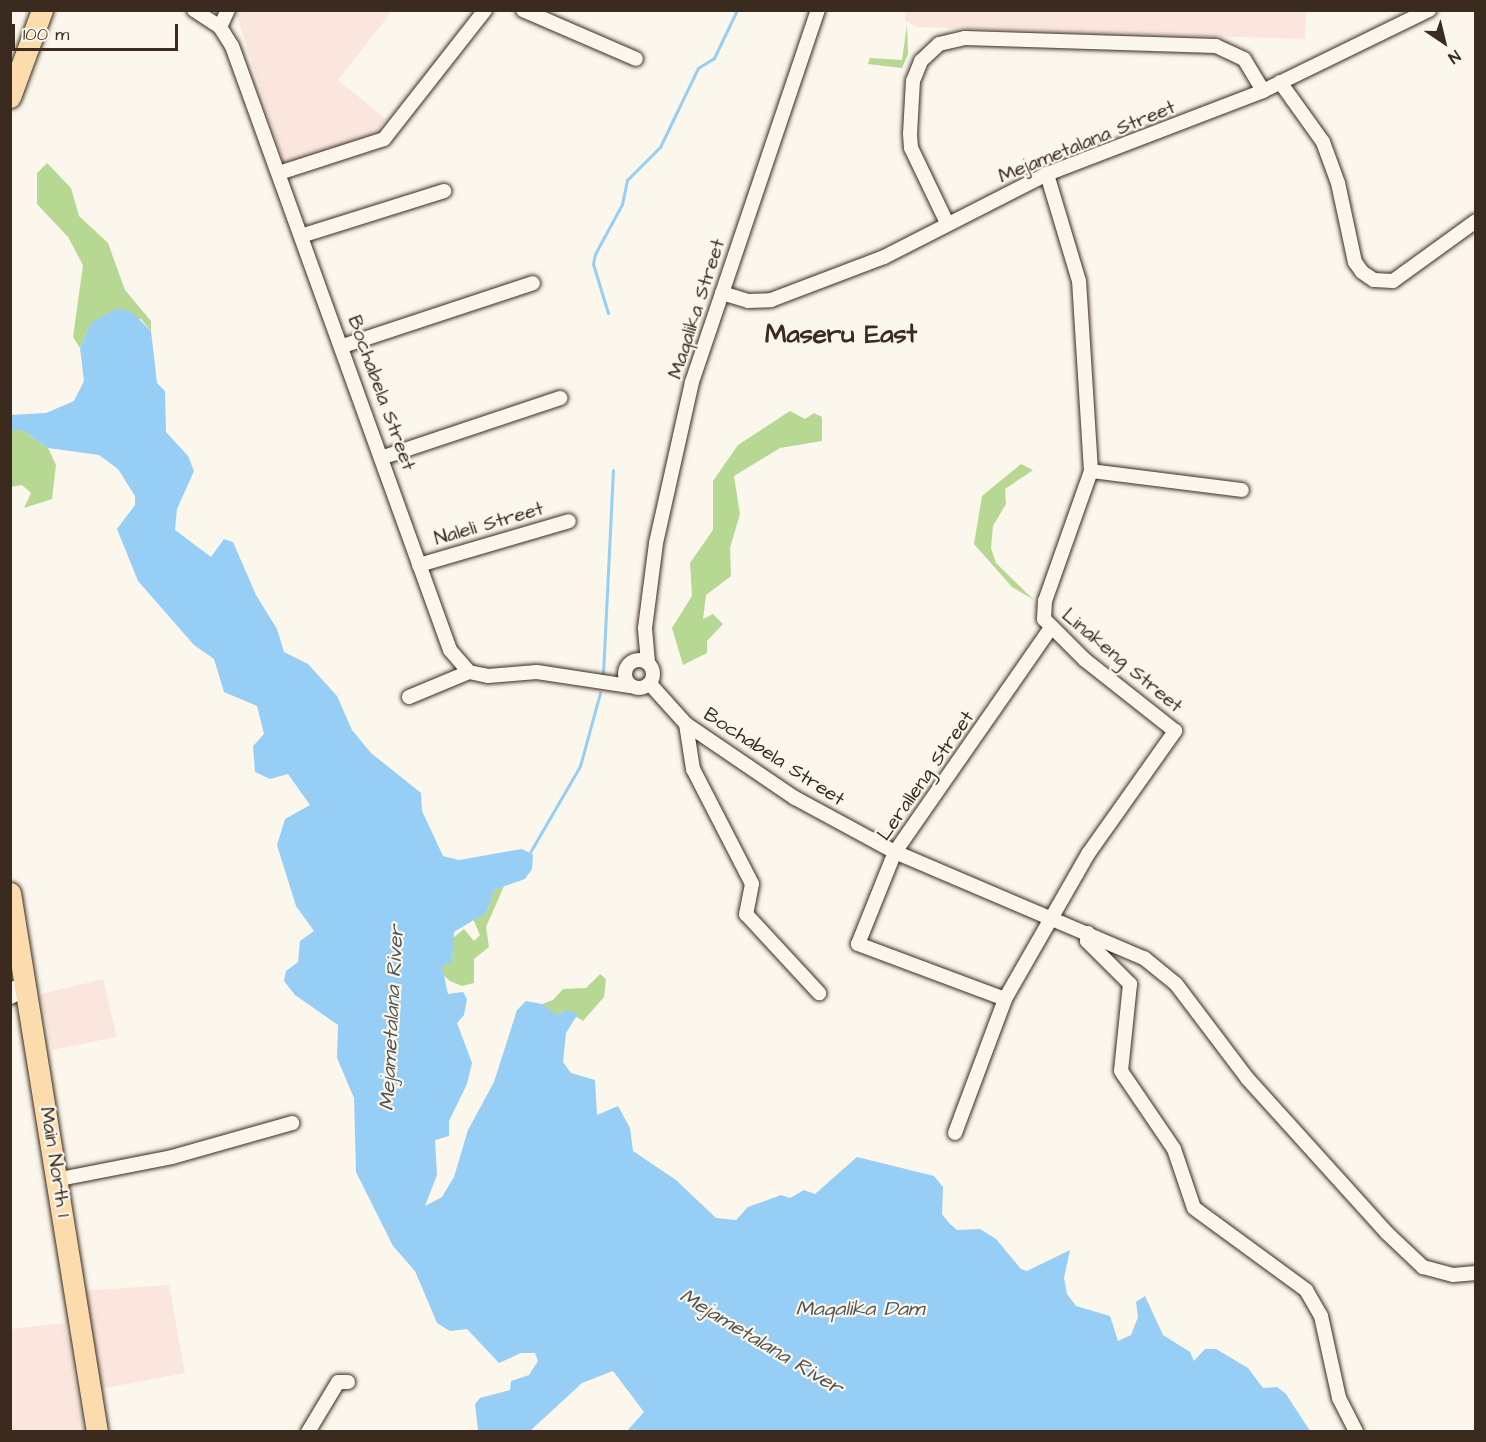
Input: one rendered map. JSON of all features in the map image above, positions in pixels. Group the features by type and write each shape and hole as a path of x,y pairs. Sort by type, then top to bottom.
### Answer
{"main road":[{"path":"10,75 29,10"},
{"path":"10,97 42,10"},
{"name":"Main North 1","path":"10,893 18,990 60,1179 97,1431"}],"street":[{"path":"194,10 220,27 228,10"},
{"path":"282,172 384,139 485,10"},
{"path":"523,10 636,59"},
{"name":"Maqalika Street","path":"648,663 645,628 664,498 692,382 818,10"},
{"name":"Mejametalana Street","path":"722,293 748,301 771,300 884,257 1047,174 1263,91 1429,10"},
{"name":"Bochabela Street","path":"220,27 282,172 450,650 469,672"},
{"path":"947,223 911,148 910,134 913,81 921,61 939,44 965,38 1216,46 1244,59 1263,91"},
{"path":"1280,82 1323,142 1338,183 1355,261 1374,280 1393,281 1405,275 1476,221"},
{"name":"Linakeng Street","path":"955,1133 1005,999 1088,854 1174,730 1050,629 1044,619 1045,601 1091,471 1078,281 1047,174"},
{"path":"304,235 444,191"},
{"path":"343,346 533,284"},
{"path":"384,457 560,398"},
{"path":"1091,471 1242,490"},
{"name":"Naleli Street","path":"419,565 569,521"},
{"name":"Maqalika Street","path":"628,666 645,628"},
{"name":"Leralleng Street","path":"1005,999 858,944 895,852 1050,629"},
{"path":"409,697 469,672 488,676 537,672 603,684 642,688 650,684 653,671 648,663 628,666 603,684"},
{"path":"628,666 630,686"},
{"name":"Bochabela Street","path":"650,684 686,724 795,798 895,852 1123,947 1176,984 1230,1058 1304,1146 1423,1267 1453,1275 1476,1273"},
{"path":"686,724 693,769 752,884 746,914 819,993"},
{"path":"1088,933 1088,941 1130,984 1121,1071 1174,1149 1194,1208 1306,1290 1321,1316 1339,1398 1356,1431"},
{"path":"60,1179 172,1157 292,1123"},
{"path":"308,1431 338,1382 348,1382"}],"shaded area":[{"path":"235,10 392,11 338,80 386,119 374,136 284,163"},
{"path":"905,10 1306,10 1305,39 916,27 905,20"},
{"path":"103,979 117,1037 52,1050 41,994"},
{"path":"169,1285 185,1373 95,1390 80,1291"},
{"path":"65,1323 84,1431 11,1431 11,1329"}],"green space":[{"path":"907,25 908,54 902,68 868,64 870,58 902,60"},
{"path":"47,163 71,188 79,216 108,243 125,290 151,321 151,331 141,319 91,323 80,348 73,337 83,265 68,237 37,204 37,173"},
{"path":"790,411 805,419 814,413 822,417 822,441 780,448 734,476 740,514 730,548 731,576 706,595 703,619 713,614 723,624 707,641 707,653 683,665 672,628 692,596 690,563 713,530 713,481 738,445"},
{"path":"11,430 22,430 48,448 56,465 52,499 24,508 31,493 22,485 11,487"},
{"path":"1021,464 1033,470 1005,489 1006,504 993,526 991,548 996,563 1034,600 1012,587 974,544 982,496"},
{"path":"504,886 486,927 489,947 474,959 474,983 462,986 450,981 443,975 442,966 452,961 453,938 464,929 474,941 480,935 473,919 487,912 494,890"},
{"path":"600,974 606,979 604,997 583,1021 566,1010 556,1015 549,1012 542,1004 553,1000 563,989 586,988"}],"water":[{"name":"Maqalika Dam","path":"118,308 133,313 151,331 157,383 165,391 166,432 188,456 194,471 177,509 175,530 211,557 224,539 233,542 256,595 277,629 284,652 308,664 337,696 352,730 371,753 421,793 422,811 443,856 459,860 522,849 533,855 532,869 525,879 494,890 487,912 454,932 452,962 442,966 448,994 463,992 467,999 464,1015 457,1023 472,1063 467,1084 449,1121 449,1136 435,1140 437,1175 425,1206 442,1197 454,1177 468,1130 494,1082 517,1010 526,1001 542,1004 556,1015 566,1010 578,1014 566,1033 563,1062 571,1073 595,1080 597,1115 618,1106 630,1128 633,1151 676,1180 716,1218 736,1220 748,1207 781,1195 790,1198 804,1190 815,1194 857,1157 934,1176 943,1187 942,1214 950,1224 957,1230 980,1229 996,1239 1021,1269 1027,1271 1070,1250 1064,1278 1067,1294 1076,1306 1110,1316 1118,1341 1131,1335 1138,1317 1136,1302 1145,1296 1163,1335 1190,1352 1194,1361 1205,1349 1216,1349 1248,1368 1263,1388 1277,1387 1286,1394 1310,1431 627,1431 644,1412 613,1371 582,1383 530,1431 478,1430 475,1404 480,1398 510,1390 511,1381 529,1375 538,1361 535,1353 521,1353 499,1363 467,1329 450,1331 437,1323 415,1271 393,1246 356,1172 354,1098 337,1058 338,1025 295,995 284,981 286,971 298,962 300,941 314,931 296,906 277,845 285,819 310,805 288,774 270,779 255,772 253,746 264,734 257,706 224,692 214,659 194,645 138,581 117,529 135,505 135,496 118,469 99,455 48,448 22,430 11,430 11,415 46,413 74,401 84,381 80,348 91,323"}],"waterway":[{"path":"608,313 593,264 595,254 622,204 627,180 660,147 698,68 714,58 737,10"},
{"path":"603,674 613,470"},
{"path":"529,854 580,766 600,693"}],"district":[{"name":"Maseru East","path":"841,335"}],"water label":[{"name":"Mejametalana River","path":"392,1018"},
{"name":"Mejametalana River","path":"761,1342"}]}
